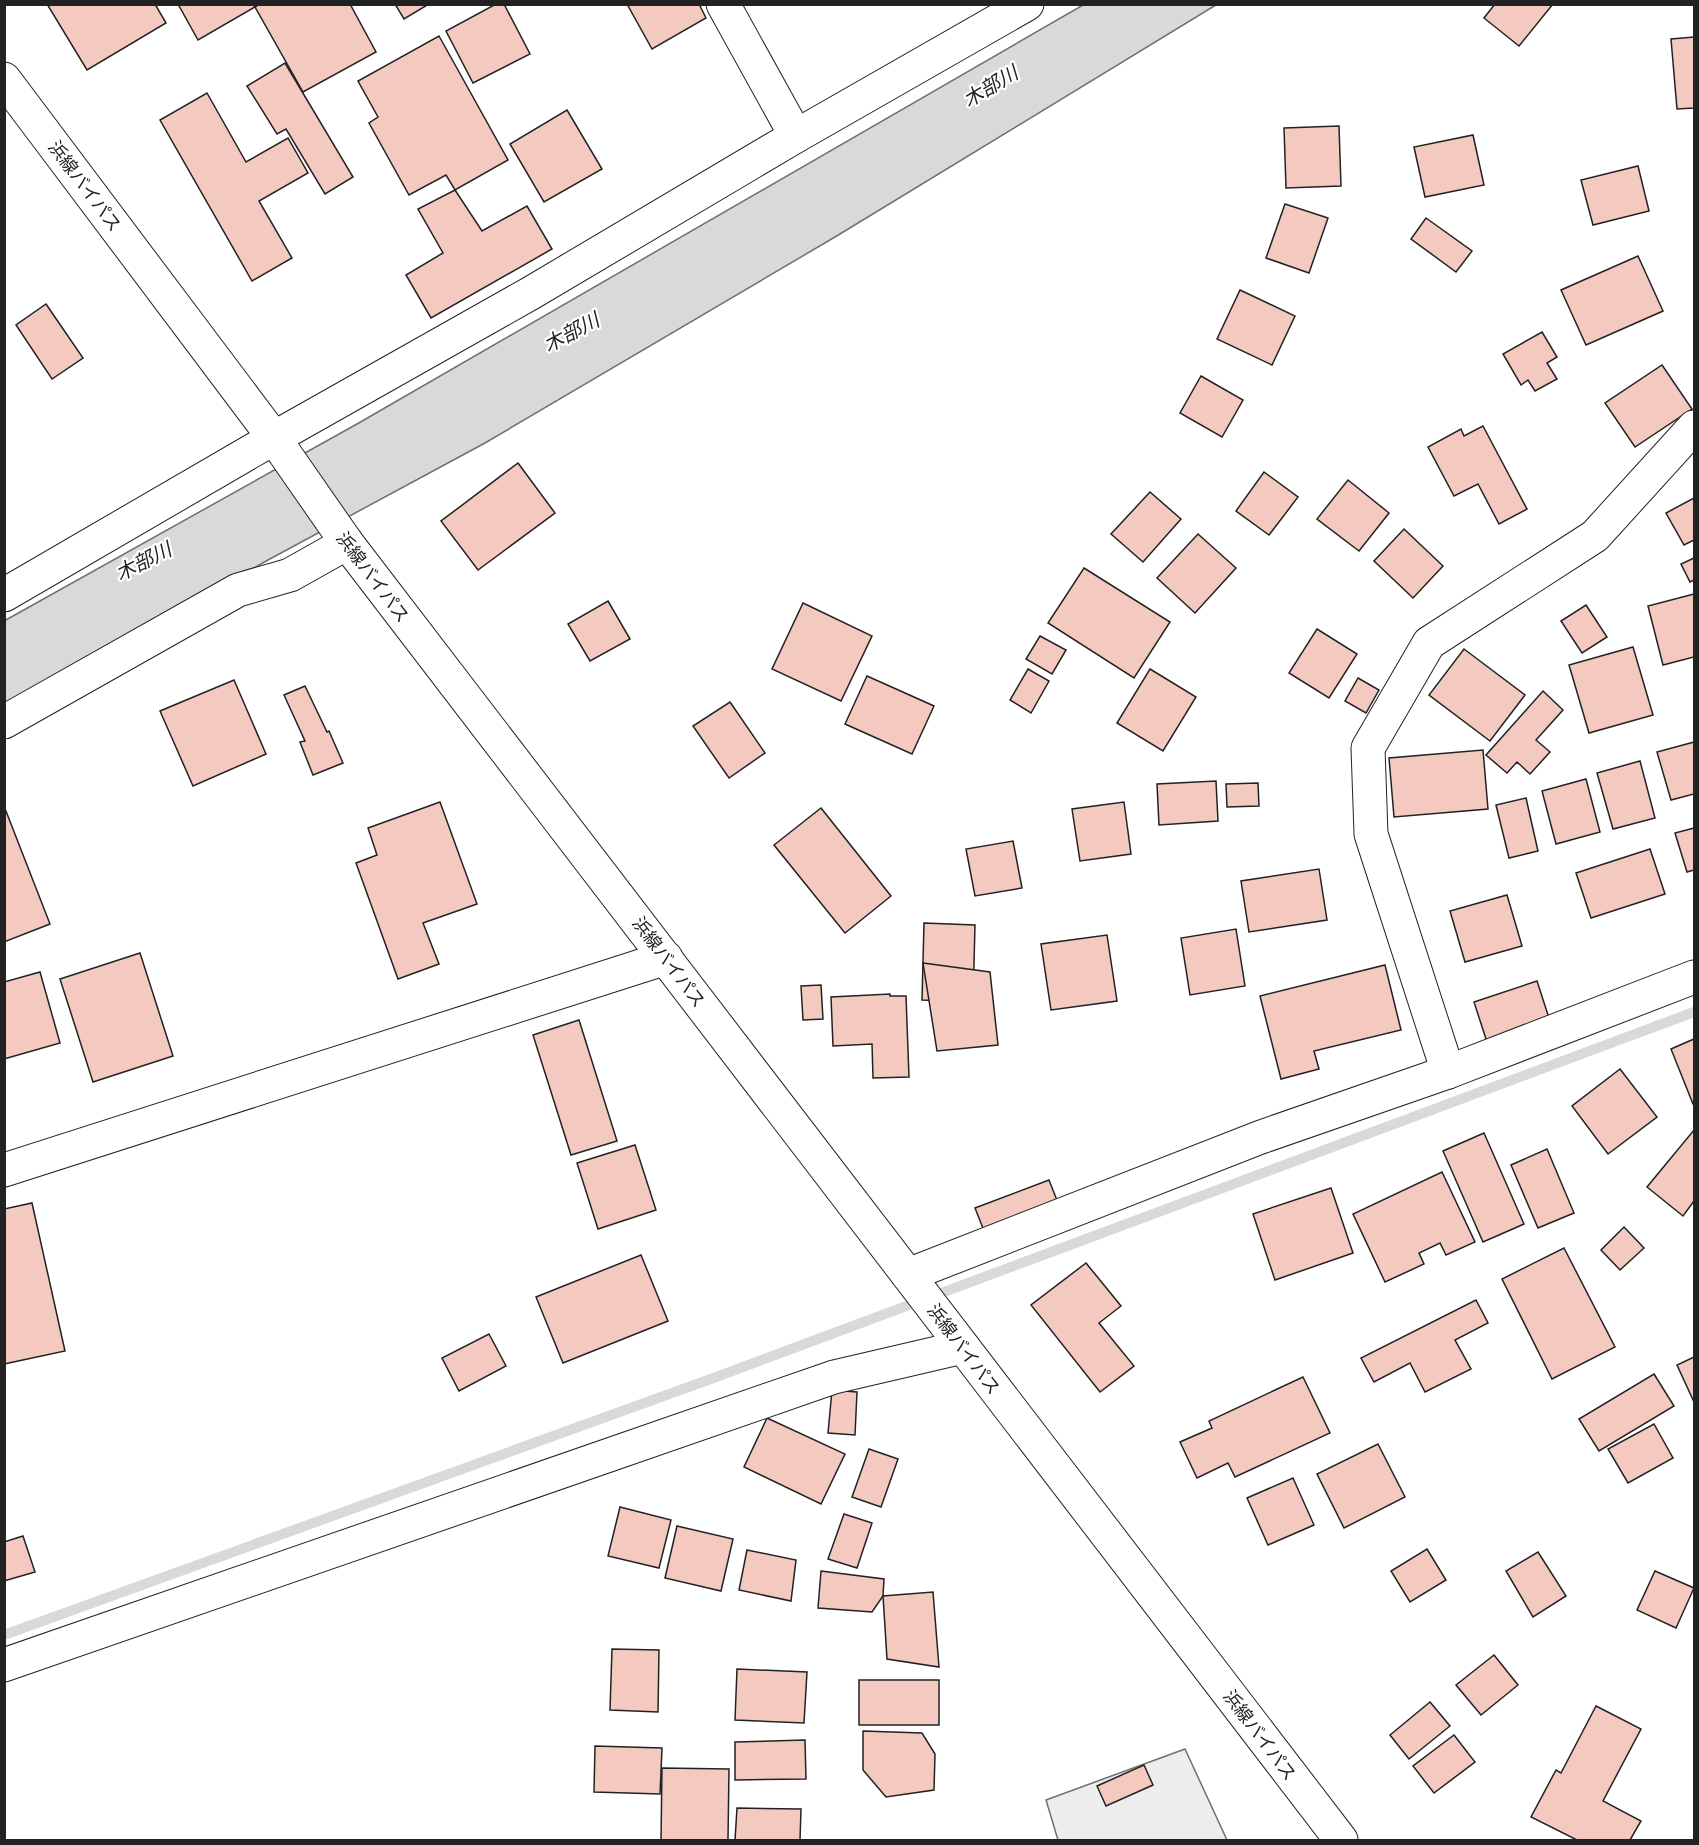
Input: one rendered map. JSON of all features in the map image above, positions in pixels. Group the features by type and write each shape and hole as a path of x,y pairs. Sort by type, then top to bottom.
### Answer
{"main road":[{"path":"723,4 796,136"},
{"path":"4,595 277,443 796,136 1027,4"},
{"name":"浜線バイパス","path":"4,79 277,443 343,538 1341,1840"},
{"path":"1448,1072 1371,834 1368,748 1429,643 1595,536 1695,427"},
{"path":"4,722 238,590 290,575 343,538"},
{"path":"4,1170 666,958"},
{"path":"908,1275 1261,1137 1448,1072 1695,977"},
{"path":"4,1665 834,1377 963,1347"}],"shaded area":[{"path":"1185,1749 1227,1840 1058,1840 1046,1800"}],"water":[{"name":"木部川","path":"1083,5 1216,5 835,237 485,443 268,560 5,709 4,621 357,424"}],"building":[{"path":"47,4 155,4 166,23 87,70"},
{"path":"178,4 253,4 255,7 198,40"},
{"path":"260,4 350,4 376,52 303,92 255,7"},
{"path":"395,4 429,4 404,19"},
{"path":"496,4 504,4 530,54 473,83 446,31"},
{"path":"627,4 699,4 706,18 652,49"},
{"path":"1495,4 1553,4 1519,46 1484,18"},
{"path":"439,36 508,160 455,190 446,175 409,195 369,123 378,117 358,81"},
{"path":"1694,37 1694,108 1677,109 1671,39"},
{"path":"285,63 353,177 325,194 286,129 277,134 247,86"},
{"path":"207,93 246,162 288,138 308,173 259,201 292,258 252,281 160,120"},
{"path":"567,110 602,169 544,202 510,144"},
{"path":"1339,126 1341,186 1286,188 1284,128"},
{"path":"1473,135 1484,185 1425,197 1414,147"},
{"path":"1638,166 1649,211 1593,225 1581,180"},
{"path":"455,190 482,231 527,206 552,249 431,318 406,275 443,253 418,209"},
{"path":"1285,204 1328,218 1309,273 1266,258"},
{"path":"1426,218 1472,251 1456,272 1411,239"},
{"path":"1638,256 1663,311 1586,345 1561,290"},
{"path":"1240,290 1295,316 1272,365 1217,339"},
{"path":"46,304 83,358 52,379 16,325"},
{"path":"1542,332 1557,357 1547,363 1557,379 1535,391 1528,380 1521,385 1503,354"},
{"path":"1662,365 1692,409 1635,447 1605,403"},
{"path":"1201,376 1243,400 1222,437 1180,413"},
{"path":"1483,426 1527,509 1499,524 1478,484 1454,496 1428,447 1461,429 1464,436"},
{"path":"518,463 555,513 478,570 441,521"},
{"path":"1264,472 1298,497 1269,535 1236,511"},
{"path":"1348,480 1389,513 1359,551 1317,519"},
{"path":"1150,492 1181,519 1143,562 1111,534"},
{"path":"1694,498 1694,540 1684,545 1666,513"},
{"path":"1404,529 1443,566 1413,598 1374,561"},
{"path":"1198,534 1236,568 1195,613 1157,578"},
{"path":"1694,558 1694,580 1690,582 1681,564"},
{"path":"1084,568 1170,622 1134,678 1048,623"},
{"path":"1694,594 1694,657 1663,665 1648,606"},
{"path":"608,601 630,639 590,661 568,624"},
{"path":"803,603 872,636 841,701 772,669"},
{"path":"1586,605 1607,637 1582,653 1561,621"},
{"path":"1317,629 1357,654 1329,698 1289,673"},
{"path":"1040,636 1066,650 1052,674 1026,659"},
{"path":"1633,647 1653,715 1589,733 1569,665"},
{"path":"1464,649 1525,695 1490,741 1429,695"},
{"path":"1028,669 1049,681 1031,713 1010,700"},
{"path":"1150,669 1196,697 1163,751 1117,723"},
{"path":"867,676 934,706 912,754 845,724"},
{"path":"1358,678 1379,690 1366,713 1345,701"},
{"path":"234,680 266,754 193,786 160,711"},
{"path":"305,686 343,763 313,775 300,742 305,741 284,695"},
{"path":"1543,691 1563,710 1536,740 1550,752 1530,774 1517,762 1507,773 1486,755"},
{"path":"730,702 765,753 729,778 693,726"},
{"path":"1694,742 1694,794 1671,800 1657,752"},
{"path":"1483,750 1488,809 1394,817 1389,758"},
{"path":"1640,761 1655,818 1613,829 1597,773"},
{"path":"1586,779 1600,832 1556,844 1542,791"},
{"path":"1216,781 1218,821 1159,825 1157,784"},
{"path":"1258,783 1259,806 1227,807 1226,784"},
{"path":"1526,798 1538,851 1509,858 1496,805"},
{"path":"440,802 477,904 423,923 439,964 398,979 356,863 377,855 368,828"},
{"path":"1124,802 1131,854 1080,861 1072,809"},
{"path":"4,806 50,924 4,942"},
{"path":"821,808 891,896 845,933 774,845"},
{"path":"1694,828 1694,870 1687,872 1675,833"},
{"path":"1013,841 1022,888 975,896 966,849"},
{"path":"1650,849 1665,894 1591,918 1576,873"},
{"path":"1319,869 1327,920 1249,932 1241,881"},
{"path":"1507,895 1522,946 1465,962 1450,911"},
{"path":"924,923 975,925 973,1002 922,1000"},
{"path":"1236,929 1245,986 1190,995 1181,938"},
{"path":"1107,935 1117,1001 1051,1010 1041,944"},
{"path":"140,953 173,1056 93,1082 60,979"},
{"path":"923,963 990,972 998,1045 937,1051"},
{"path":"1385,965 1401,1030 1314,1051 1319,1069 1281,1079 1260,996"},
{"path":"40,972 60,1043 4,1059 4,982"},
{"path":"1537,981 1550,1021 1487,1042 1474,1002"},
{"path":"821,985 823,1019 803,1020 801,986"},
{"path":"890,994 890,996 906,996 909,1077 873,1078 872,1044 833,1046 831,997"},
{"path":"579,1020 617,1141 571,1155 533,1035"},
{"path":"1694,1039 1694,1104 1693,1104 1671,1049"},
{"path":"1620,1069 1657,1117 1608,1154 1572,1106"},
{"path":"1694,1130 1694,1201 1683,1216 1647,1187"},
{"path":"1484,1133 1524,1224 1483,1242 1443,1151"},
{"path":"635,1145 656,1210 598,1229 577,1163"},
{"path":"1547,1149 1574,1213 1538,1228 1511,1165"},
{"path":"1442,1172 1475,1242 1446,1255 1440,1243 1419,1253 1424,1264 1385,1282 1353,1214"},
{"path":"1049,1180 1062,1213 988,1241 975,1208"},
{"path":"1331,1188 1353,1253 1275,1280 1253,1214"},
{"path":"32,1203 65,1351 4,1364 4,1209"},
{"path":"1624,1227 1644,1248 1620,1270 1601,1250"},
{"path":"1564,1248 1615,1347 1552,1379 1502,1279"},
{"path":"641,1255 668,1321 563,1363 536,1297"},
{"path":"1086,1263 1121,1306 1099,1323 1134,1366 1100,1392 1031,1305"},
{"path":"1476,1300 1488,1323 1455,1340 1471,1369 1425,1392 1410,1363 1374,1382 1361,1358"},
{"path":"489,1334 506,1366 459,1391 442,1358"},
{"path":"1694,1357 1694,1402 1677,1365"},
{"path":"1654,1374 1674,1406 1599,1451 1579,1419"},
{"path":"1303,1377 1330,1433 1235,1477 1228,1463 1197,1478 1180,1442 1212,1428 1209,1421"},
{"path":"832,1390 857,1392 855,1435 828,1433"},
{"path":"767,1418 845,1454 821,1504 744,1467"},
{"path":"1654,1424 1673,1458 1628,1483 1608,1449"},
{"path":"1378,1444 1405,1497 1344,1528 1317,1474"},
{"path":"869,1449 898,1459 881,1507 852,1497"},
{"path":"1293,1478 1314,1525 1268,1545 1247,1498"},
{"path":"620,1507 671,1520 659,1568 608,1556"},
{"path":"844,1514 872,1523 857,1568 828,1559"},
{"path":"677,1526 733,1539 721,1591 665,1578"},
{"path":"23,1536 35,1572 4,1581 4,1542"},
{"path":"1427,1549 1446,1580 1410,1602 1391,1571"},
{"path":"747,1550 796,1560 791,1601 739,1590"},
{"path":"1538,1552 1566,1596 1533,1617 1506,1571"},
{"path":"821,1571 884,1579 883,1596 872,1612 818,1608"},
{"path":"1655,1571 1694,1588 1676,1628 1637,1610"},
{"path":"933,1592 939,1667 887,1659 883,1596"},
{"path":"612,1649 659,1650 658,1712 610,1710"},
{"path":"1494,1655 1518,1685 1481,1715 1456,1685"},
{"path":"737,1669 807,1672 804,1723 735,1720"},
{"path":"859,1680 939,1680 939,1725 859,1725"},
{"path":"1430,1702 1450,1726 1409,1759 1390,1735"},
{"path":"1596,1706 1641,1729 1603,1801 1641,1821 1630,1840 1577,1840 1531,1817 1556,1770 1561,1773"},
{"path":"863,1731 922,1733 935,1754 934,1790 886,1797 863,1770"},
{"path":"1454,1735 1475,1762 1434,1793 1413,1766"},
{"path":"805,1740 806,1779 735,1780 735,1742"},
{"path":"595,1746 662,1748 660,1794 594,1792"},
{"path":"1144,1765 1153,1785 1106,1806 1097,1786"},
{"path":"662,1768 729,1769 728,1840 661,1840"},
{"path":"737,1808 801,1809 800,1840 735,1840"}],"waterway":[{"path":"4,1635 719,1376 1694,1012"}]}
